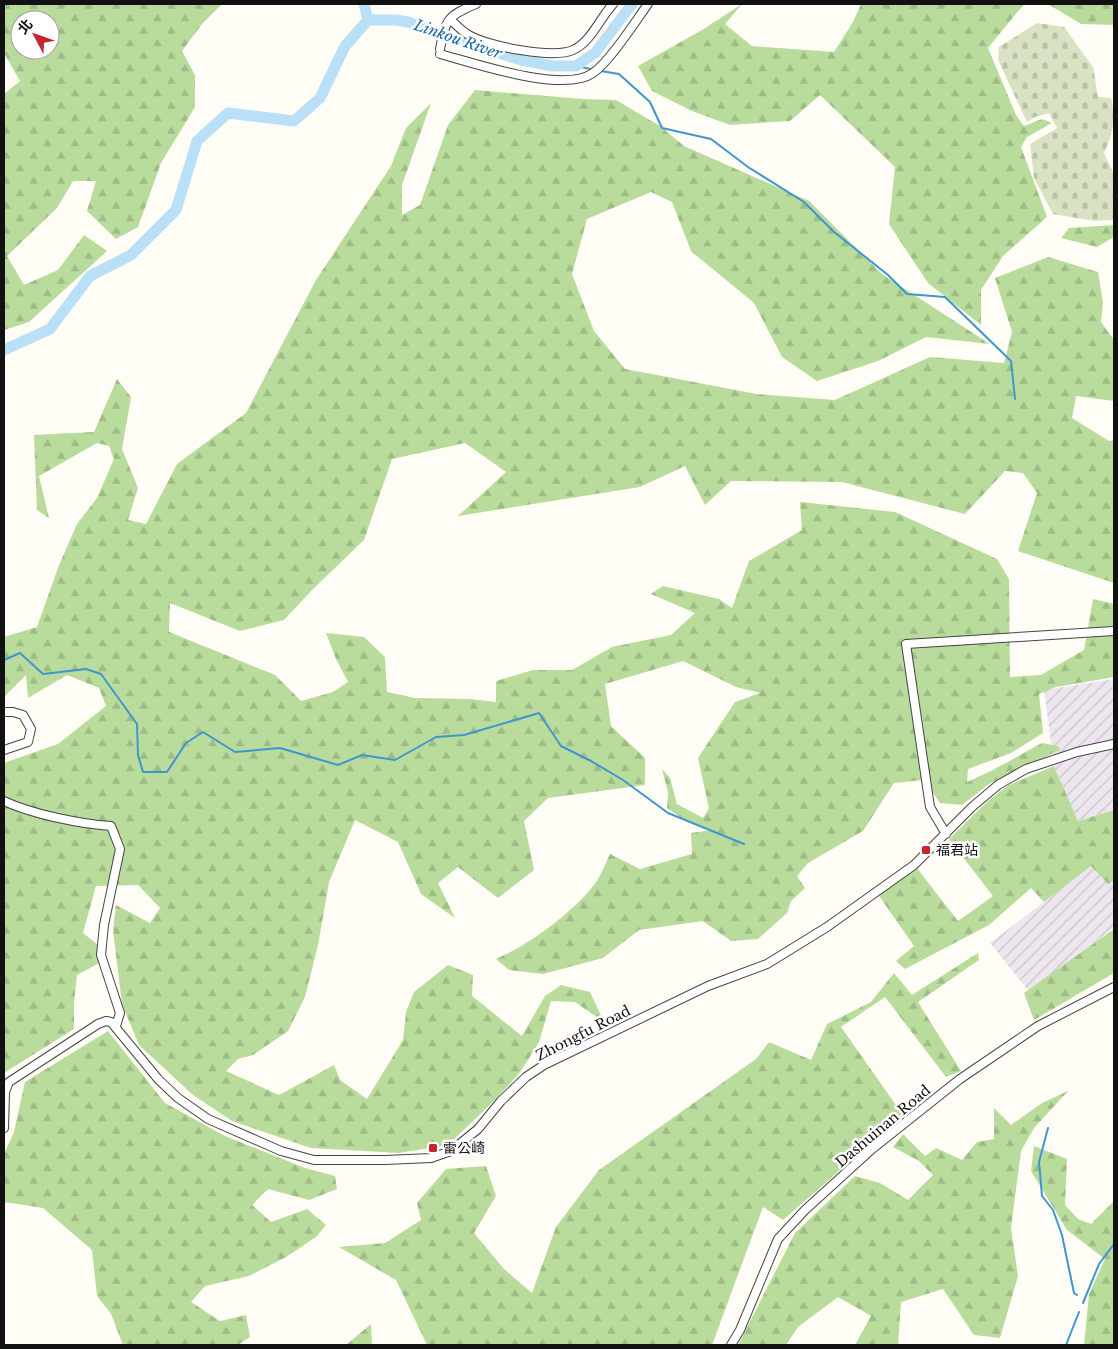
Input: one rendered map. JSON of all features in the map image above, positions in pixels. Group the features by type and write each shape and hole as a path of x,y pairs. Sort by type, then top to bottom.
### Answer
{"street":[{"path":"476,4 458,12 448,22 440,52 538,78 554,80 580,78 592,74 602,65 648,4"},
{"path":"448,22 480,40 542,54 558,54 572,50 585,42 613,4"},
{"path":"946,834 930,807 906,644 1114,631"},
{"path":"4,712 23,715 31,729 28,742 4,750"},
{"name":"Zhongfu Road","path":"116,1026 152,1073 178,1098 208,1119 249,1138 296,1156 314,1160 431,1158 451,1151 478,1129 501,1101 526,1077 544,1065 708,986 767,964 827,927 914,865 972,807 998,785 1026,769 1077,752 1114,744"},
{"path":"4,801 40,813 96,825 112,826 120,849 104,925 101,955 120,1013 116,1026 106,1021 98,1024 64,1048 12,1079 7,1085 5,1092 4,1128"},
{"name":"Dashuinan Road","path":"731,1345 740,1330 778,1239 805,1210 872,1149 960,1079 1038,1026 1114,987"}],"shaded area":[{"path":"1114,679 1114,810 1078,821 1054,766 1044,690"},
{"path":"1091,866 1108,884 1114,881 1114,927 1031,994 990,943"}],"green space":[{"path":"4,4 222,4 202,24 182,51 195,75 195,107 161,163 138,227 116,239 87,211 96,181 73,181 57,208 7,256 24,285 58,270 84,235 107,251 29,322 4,330 4,94 20,81 4,53"},
{"path":"742,4 725,24 752,46 834,52 853,22 861,4 1024,4 988,48 1016,115 1024,126 1042,119 1052,123 1027,137 1021,147 1047,217 1003,256 981,290 981,325 928,283 889,224 895,167 820,95 790,121 730,125 692,111 652,91 638,66 702,30"},
{"path":"1048,4 1114,4 1114,25 1081,24"},
{"path":"1037,23 1064,27 1093,67 1098,97 1111,98 1113,126 1104,153 1114,174 1114,220 1094,221 1053,214 1034,178 1030,144 1057,128 1049,113 1035,117 1027,122 998,60 999,47"},
{"path":"475,90 616,100 660,126 684,146 809,201 882,274 990,344 926,337 878,361 817,381 782,357 754,303 691,251 672,202 651,192 587,219 572,274 594,331 625,369 757,394 835,400 930,357 1004,363 1012,332 995,278 1048,257 1098,272 1103,302 1101,322 1114,340 1114,401 1076,396 1072,418 1109,441 1114,440 1114,583 1018,551 1037,493 1023,473 1005,471 965,514 842,482 731,481 705,505 685,466 640,487 458,516 506,472 465,443 392,459 364,540 284,620 240,631 170,603 169,632 275,675 301,701 333,692 348,682 336,659 326,633 364,637 385,657 387,692 415,698 470,699 496,702 496,681 533,670 572,670 612,647 671,635 695,613 651,594 663,586 719,599 732,608 749,561 802,530 800,502 895,512 997,559 1009,579 1010,677 1041,675 1084,650 1093,599 1114,604 1114,677 1056,687 1039,694 1043,733 1011,753 968,769 967,782 1042,743 1058,746 1060,750 989,784 962,805 940,803 924,780 894,783 863,831 808,863 797,876 805,888 791,901 787,913 758,939 731,941 703,921 639,930 603,958 543,974 509,970 496,959 536,937 585,896 601,874 610,854 640,869 692,854 691,833 712,830 680,817 667,808 668,792 662,769 670,778 677,804 703,818 709,808 698,758 735,702 760,693 736,687 683,661 605,684 611,726 645,758 645,785 548,798 524,821 534,870 498,898 458,867 438,883 455,918 421,894 398,842 355,820 329,882 318,945 305,997 288,1031 253,1055 238,1059 226,1071 279,1095 334,1065 340,1080 367,1099 403,1040 406,1012 414,992 448,965 473,975 472,996 522,1036 545,996 561,985 590,992 604,1022 575,1002 551,1001 539,1042 521,1071 497,1098 448,1145 399,1153 311,1148 232,1121 193,1095 139,1045 122,1004 113,930 116,905 150,923 160,908 138,885 96,886 83,933 103,949 103,961 77,975 74,1029 4,1073 4,763 58,744 106,706 99,688 67,675 28,698 26,675 4,697 4,637 37,627 59,565 77,524 97,498 114,459 109,446 97,443 39,476 49,518 37,510 34,435 94,432 117,379 131,397 122,449 138,488 128,520 146,524 177,464 246,413 316,280 391,166 406,128 431,103 402,185 402,215 420,205 448,125"},
{"path":"1114,225 1114,237 1097,247 1061,238 1069,228"},
{"path":"1054,766 1078,821 1114,810 1114,881 1108,884 1091,866 1044,902 1031,888 989,925 905,969 896,961 914,946 877,893 916,867 958,921 993,896 949,839 988,801 1009,785"},
{"path":"1114,929 1114,973 1034,1020 1024,993"},
{"path":"978,953 979,960 918,1002 961,1071 946,1077 885,997 841,1027 903,1115 783,1220 763,1207 712,1345 427,1345 396,1280 339,1247 385,1243 421,1220 417,1203 446,1169 486,1166 496,1196 474,1233 504,1269 532,1293 556,1227 599,1170 756,1059 769,1042 811,1060 827,1024 871,1002 894,973 912,995"},
{"path":"108,1031 165,1103 225,1136 305,1168 335,1176 337,1189 309,1200 268,1189 252,1205 271,1222 307,1209 326,1225 316,1237 286,1257 249,1276 205,1286 191,1302 220,1321 246,1315 250,1337 238,1345 123,1345 111,1314 97,1296 92,1250 43,1208 4,1202 4,1154 14,1132 25,1082"},
{"path":"1068,1091 1034,1128 1021,1151 1011,1228 1018,1276 1000,1338 974,1335 943,1289 901,1302 897,1345 855,1345 871,1316 838,1297 798,1327 786,1345 738,1345 795,1233 855,1176 880,1183 908,1200 933,1175 919,1161 893,1147 903,1134 925,1156 936,1148 962,1160 977,1142 994,1139 994,1108 1011,1125 1042,1103"},
{"path":"1034,1146 1067,1159 1065,1205 1078,1219 1091,1224 1114,1201 1114,1345 1084,1345 1089,1294 1105,1259 1067,1230 1031,1171"},
{"path":"371,1324 372,1345 346,1345"}],"waterway":[{"path":"364,4 368,20"},
{"name":"Linkou River","path":"4,350 50,329 90,276 131,255 176,210 197,141 228,113 294,121 320,98 345,46 368,20 408,22 456,40 521,60 553,66 576,66 595,53 632,4"},
{"path":"576,66 591,69"},
{"path":"601,71 619,74 650,102 662,128 711,139 748,167 804,202 833,231 888,275 907,294 945,297 1011,361 1015,399"},
{"path":"4,660 20,653 43,674 86,669 101,674 137,724 138,755 143,772 167,772 186,743 203,732 235,752 280,748 338,765 362,755 395,760 436,737 464,735 539,713 561,746 623,780 668,813 744,844"},
{"path":"1048,1128 1039,1162 1042,1196 1053,1210 1062,1235 1074,1293 1077,1295"},
{"path":"1083,1303 1099,1264 1114,1244"},
{"path":"1066,1345 1079,1312"}],"place":[{"name":"福君站","path":"926,850"},
{"name":"雷公崎","path":"433,1148"}]}
